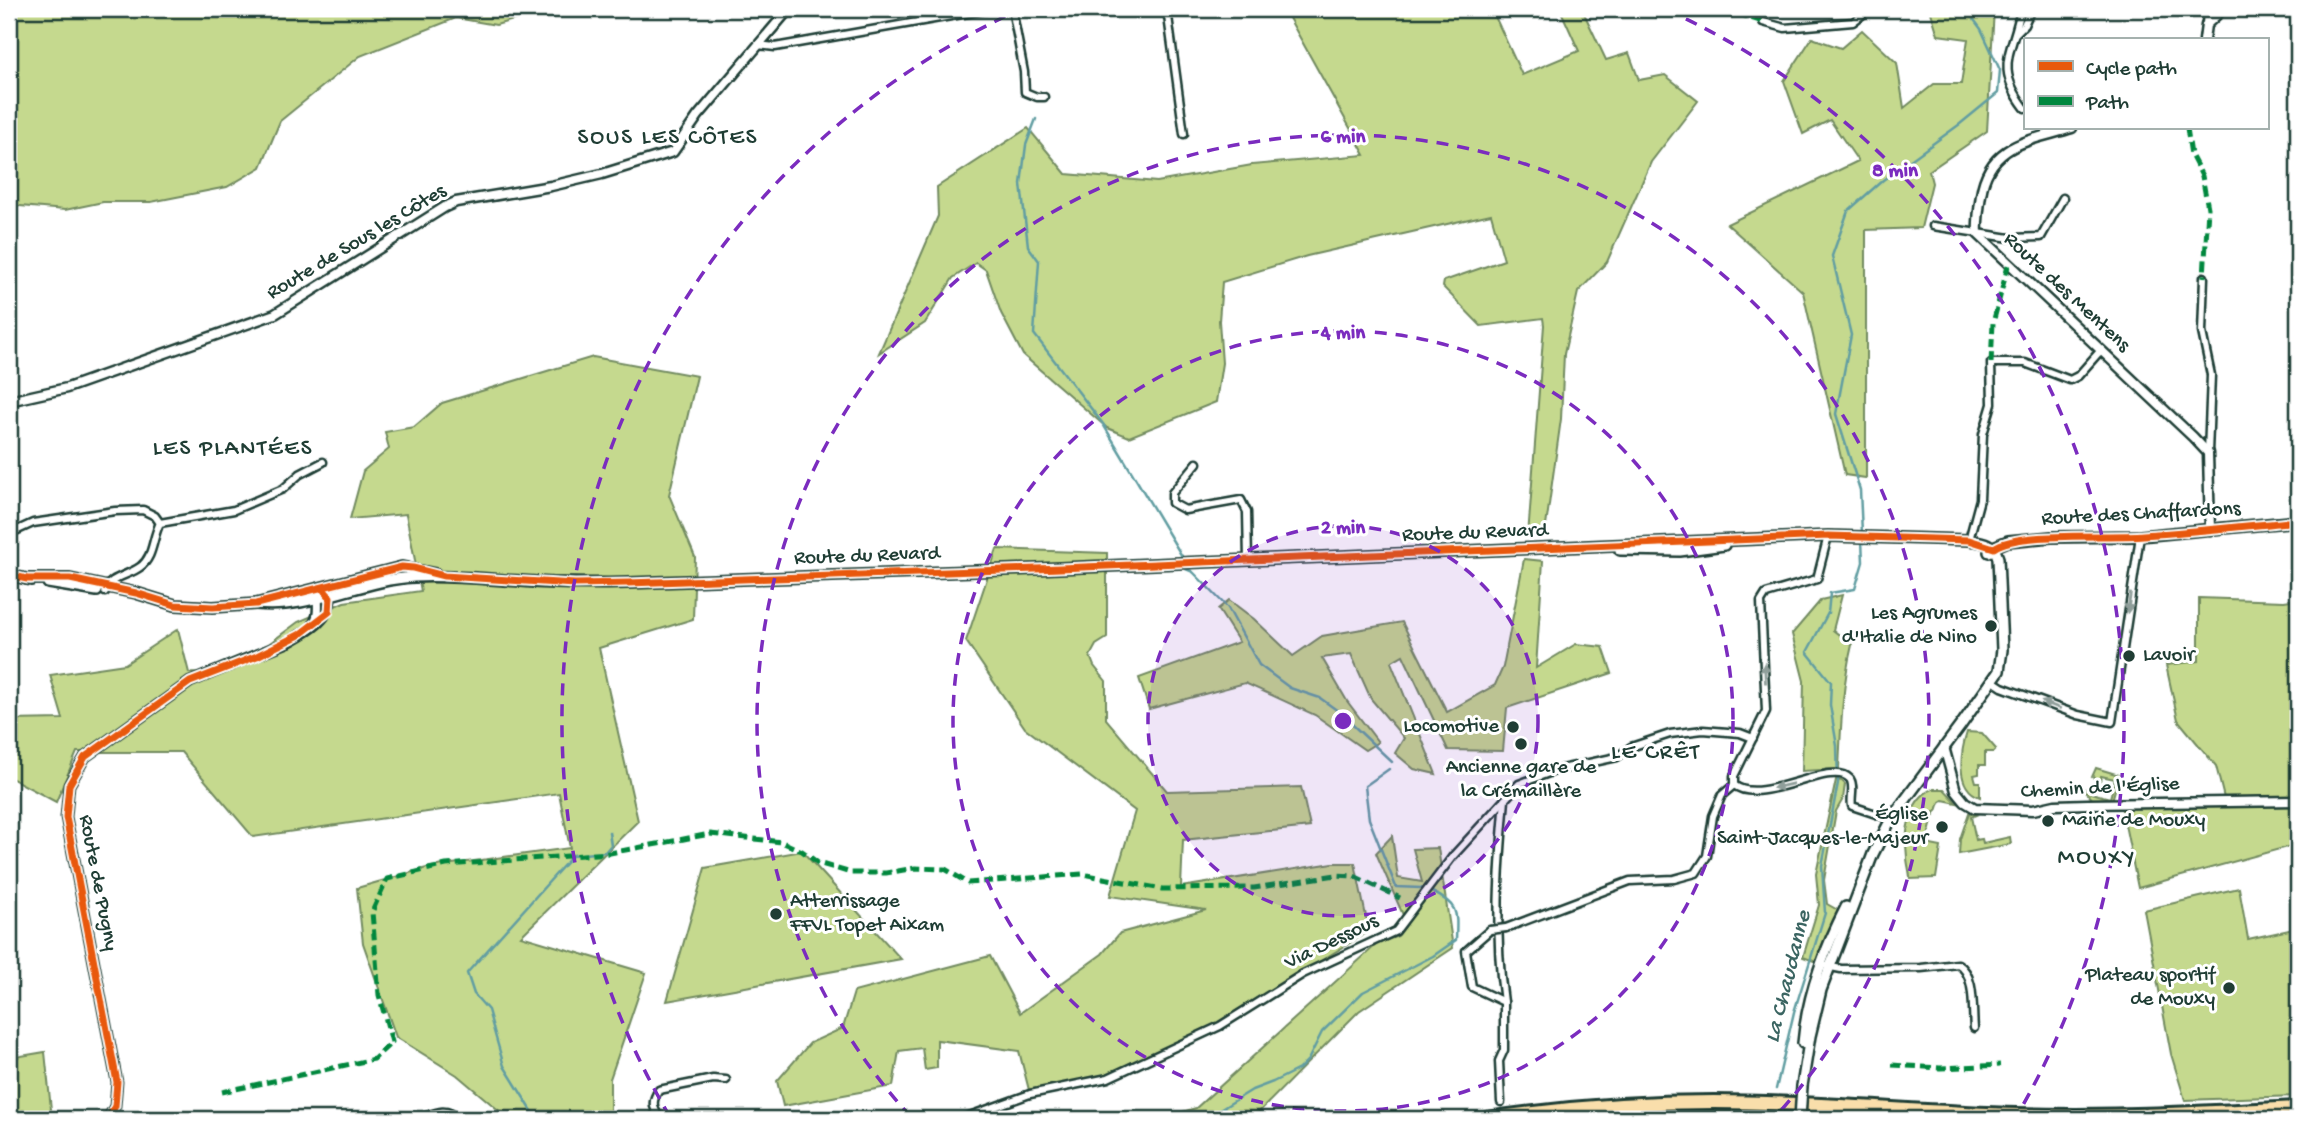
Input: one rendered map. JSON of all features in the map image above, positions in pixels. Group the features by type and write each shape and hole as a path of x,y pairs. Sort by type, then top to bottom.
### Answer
{"highway":[{"path":"1487,1119 1595,1106 1675,1102 1754,1102 2069,1116 2298,1108"},
{"path":"1632,1119 1782,1119"}],"main road":[{"name":"Route des Chaffardons","path":"1991,550 2008,541 2051,537 2140,536 2298,521"},
{"name":"Route du Revard","path":"9,575 27,579 70,579 192,607 256,604 399,579 444,576 575,584 615,583 1590,547 1669,552 1757,539 1828,536 1969,540 1991,550"},
{"name":"Route du Revard","path":"1956,541 1991,550"},
{"path":"1800,1119 1802,1086 1825,966 1862,880 1891,819 1998,671 2002,650 1999,567 1998,558 1991,550"},
{"name":"Route du Revard","path":"256,604 281,606 317,598 326,592"}],"street":[{"name":"Route de Sous les Côtes","path":"9,401 67,388 275,314 456,202 551,186 673,152 698,116 789,9"},
{"path":"758,46 775,47 991,9"},
{"path":"1012,9 1024,72 1025,92 1037,97 1044,96"},
{"path":"1167,9 1184,134"},
{"path":"1763,22 1785,28 1853,22 1862,15 1863,9"},
{"path":"2021,9 2006,69 2010,84 2024,106"},
{"path":"2014,34 2024,25 2031,9"},
{"path":"2204,38 2207,9"},
{"path":"2206,25 2223,9"},
{"name":"Route des Mentens","path":"2043,132 2007,150 1991,164 1984,179 1977,222 1978,234 2208,453"},
{"path":"1933,226 2010,238 2041,237 2063,198"},
{"path":"2204,277 2202,332 2211,375 2208,453 2210,530"},
{"path":"1969,540 1980,499 1983,434 1992,404 1991,363 2025,363 2070,380 2078,376 2101,350"},
{"path":"160,523 234,510 283,489 300,474 323,462"},
{"path":"1197,463 1172,493 1172,503 1185,510 1241,500 1247,512 1248,561"},
{"path":"9,534 33,523 115,511 142,510 155,516 160,523"},
{"path":"106,589 110,582 141,566 151,554 160,523"},
{"path":"1734,785 1734,776 1766,711 1761,602 1766,594 1817,579 1828,536"},
{"path":"1993,681 2078,715 2112,722 2140,536"},
{"name":"Route de Pugny","path":"108,1119 115,1106 117,1082 69,837 65,806 69,785 85,757 170,695 190,682 288,642 313,625 331,606 326,592"},
{"path":"313,625 319,612 317,598"},
{"name":"Via Dessous","path":"961,1119 1030,1094 1108,1078 1220,1026 1303,974 1396,931 1454,856 1519,784 1558,770 1617,757 1631,747 1670,734 1703,730 1740,733 1753,738"},
{"name":"Chemin de l'Église","path":"1944,747 1956,791 1965,802 1975,808 2033,810 2055,805 2088,804 2298,802"},
{"path":"1734,785 1739,789 1759,791 1837,774 1847,776 1852,785 1852,806 1891,819"},
{"path":"1504,1002 1472,987 1466,951 1490,930 1506,929 1630,881 1674,879 1696,873 1707,856 1713,816 1722,795 1734,785"},
{"path":"1501,1102 1499,1060 1504,1050 1504,1002 1499,931 1499,879 1505,799"},
{"path":"1825,966 1921,968 1958,964 1969,977 1974,1028"},
{"path":"688,1119 659,1117 653,1108 653,1099 659,1090 713,1079 726,1080"},
{"path":"419,1119 442,1110 460,1119"}],"green space":[{"path":"9,9 551,9 496,25 456,18 360,56 280,121 261,167 227,187 151,202 103,202 65,210 9,205"},
{"path":"1284,9 1482,9 1484,13 1493,12 1522,75 1579,51 1560,9 1582,9 1606,60 1629,53 1639,80 1665,75 1698,101 1651,162 1607,262 1578,292 1564,354 1561,419 1546,526 1528,536 1543,318 1481,326 1443,287 1444,281 1504,260 1491,214 1307,256 1222,282 1219,321 1222,363 1216,402 1129,437 1107,428 1023,355 1001,313 986,270 976,263 953,278 925,323 879,353 938,216 937,187 1028,128 1066,174 1157,182 1252,165 1365,155"},
{"path":"1930,9 1994,9 1987,131 1929,171 1932,183 1921,228 1866,230 1866,478 1845,475 1803,292 1727,224 1858,161 1830,120 1803,134 1784,81 1812,38 1841,48 1862,30 1897,63 1904,108 1934,84 1961,84 1968,39 1938,35"},
{"path":"593,357 697,376 669,495 695,557 693,619 599,648 638,821 521,936 646,973 610,1079 610,1119 509,1119 457,1075 396,1037 363,943 357,888 430,867 570,848 559,793 253,837 181,752 77,752 56,802 9,777 9,720 63,719 50,675 125,664 178,629 189,673 210,674 251,657 298,622 344,602 421,591 406,514 350,519 363,471 389,449 385,432 414,427 442,403"},
{"path":"997,549 1107,553 1107,638 1096,645 1090,656 1106,681 1106,719 1167,791 1301,787 1310,827 1183,840 1181,887 1333,863 1355,863 1369,931 1201,1035 1108,1078 1030,1094 1019,1051 937,1040 937,1068 925,1070 922,1048 899,1051 893,1086 783,1106 777,1081 810,1043 843,1028 854,992 990,956 1020,1013 1102,954 1120,933 1206,910 1110,896 1135,811 1025,728 966,641"},
{"path":"1524,559 1543,561 1536,668 1576,644 1603,647 1612,673 1507,708 1503,751 1448,750 1403,655 1391,662 1436,774 1414,769 1395,753 1404,738 1371,699 1351,654 1322,658 1347,701 1378,742 1365,750 1315,715 1245,683 1149,709 1139,678 1239,642 1218,609 1229,600 1254,619 1293,656 1322,636 1402,622 1447,712 1495,685 1503,667"},
{"path":"1842,595 1833,630 1852,645 1844,691 1839,769 1802,771 1804,681 1792,634 1821,600"},
{"path":"2199,598 2284,601 2298,599 2298,844 2138,888 2120,800 2224,798 2216,766 2178,720 2166,665 2199,661"},
{"path":"1967,732 1982,733 1996,749 1993,752 1985,752 1985,765 1979,765 1979,774 1974,775 1976,782 1980,782 1980,797 1966,786 1963,777 1962,759"},
{"path":"2096,768 2119,775 2112,801 2094,801 2086,792 2085,789 2092,787 2091,793 2110,798 2115,779 2101,776 2100,781 2092,777"},
{"path":"1836,780 1845,784 1843,799 1836,811 1824,880 1827,904 1841,912 1819,963 1803,957 1819,905 1816,874"},
{"path":"1933,789 1944,789 1957,803 1943,800 1937,811 1932,813 1934,814 1926,844 1941,847 1936,878 1910,879 1906,848 1910,818 1918,800"},
{"path":"1969,813 1976,815 1971,817 1976,840 1982,839 1983,843 2010,837 2011,844 1959,854 1960,839"},
{"path":"1392,836 1398,878 1422,882 1413,849 1438,848 1453,948 1359,1011 1252,1119 1158,1119 1196,1108 1377,944 1398,936 1407,924 1376,853"},
{"name":"Atterrissage FFVL Topet Aixam","path":"802,851 901,959 667,1001 705,868"},
{"name":"Plateau sportif de Mouxy","path":"2239,888 2248,939 2298,928 2298,1096 2185,1100 2171,1054 2144,910"},
{"path":"45,1052 52,1119 9,1119 9,1058"}],"waterway":[{"name":"La Chaudanne","path":"1862,533 1860,490 1836,414 1851,335 1832,256 1848,211 1883,180 1998,93 2000,70 1981,29 1966,9"},
{"path":"1036,119 1026,145 1021,184 1028,246 1039,261 1034,334 1103,424 1183,558"},
{"name":"La Chaudanne","path":"1776,1089 1794,1012 1825,913 1822,866 1838,783 1837,746 1830,705 1831,682 1807,652 1828,613 1830,593 1855,589 1863,562 1862,540"},
{"path":"1186,569 1193,572 1228,608 1259,665 1290,688 1320,698 1338,711 1392,762"},
{"path":"1389,769 1365,786 1369,819 1396,887 1421,888"},
{"path":"537,1119 504,1066 488,1010 474,994 467,973 573,855 605,852 611,845 609,832"},
{"path":"1205,1119 1252,1090 1299,1069 1308,1060 1322,1032 1363,992 1433,956 1456,940 1455,910 1447,901 1432,892"}],"marked path":[{"path":"1723,9 1763,22"},
{"path":"2187,130 2191,155 2202,176 2208,208 2204,277"},
{"path":"1991,363 1993,323 2009,262"},
{"path":"222,1092 374,1059 392,1042 379,995 372,912 387,879 446,865 610,853 710,834 782,842 802,851 818,863 851,873 886,873 915,868 945,869 968,883 1082,874 1162,889 1254,888 1336,875 1354,876 1400,898"},
{"path":"1892,1065 1940,1068 2000,1065"}],"cycle path":[{"path":"9,575 27,579 70,579 136,593 175,605 213,607 256,604 402,567 444,576 575,584 628,583 1828,536 1969,540 1994,548 2022,539 2043,537 2143,535 2298,521"},
{"path":"108,1119 115,1106 117,1082 66,817 69,785 85,757 190,682 257,656 299,635 329,612 330,597 322,588"}],"place":[{"name":"Les Agrumes d'Italie de Nino","path":"1991,626"},
{"name":"Lavoir","path":"2129,656"},
{"name":"Locomotive","path":"1513,727"},
{"name":"Ancienne gare de la Crémaillère","path":"1521,744"},
{"name":"Mairie de Mouxy","path":"2048,821"},
{"name":"Église Saint-Jacques-le-Majeur","path":"1942,827"},
{"name":"Atterrissage FFVL Topet Aixam","path":"776,914"},
{"name":"Plateau sportif de Mouxy","path":"2229,988"}],"district":[{"name":"SOUS LES CÔTES","path":"668,138"},
{"name":"LES PLANTÉES","path":"233,449"},
{"name":"LE CRÊT","path":"1656,753"},
{"name":"MOUXY","path":"2097,858"}]}
